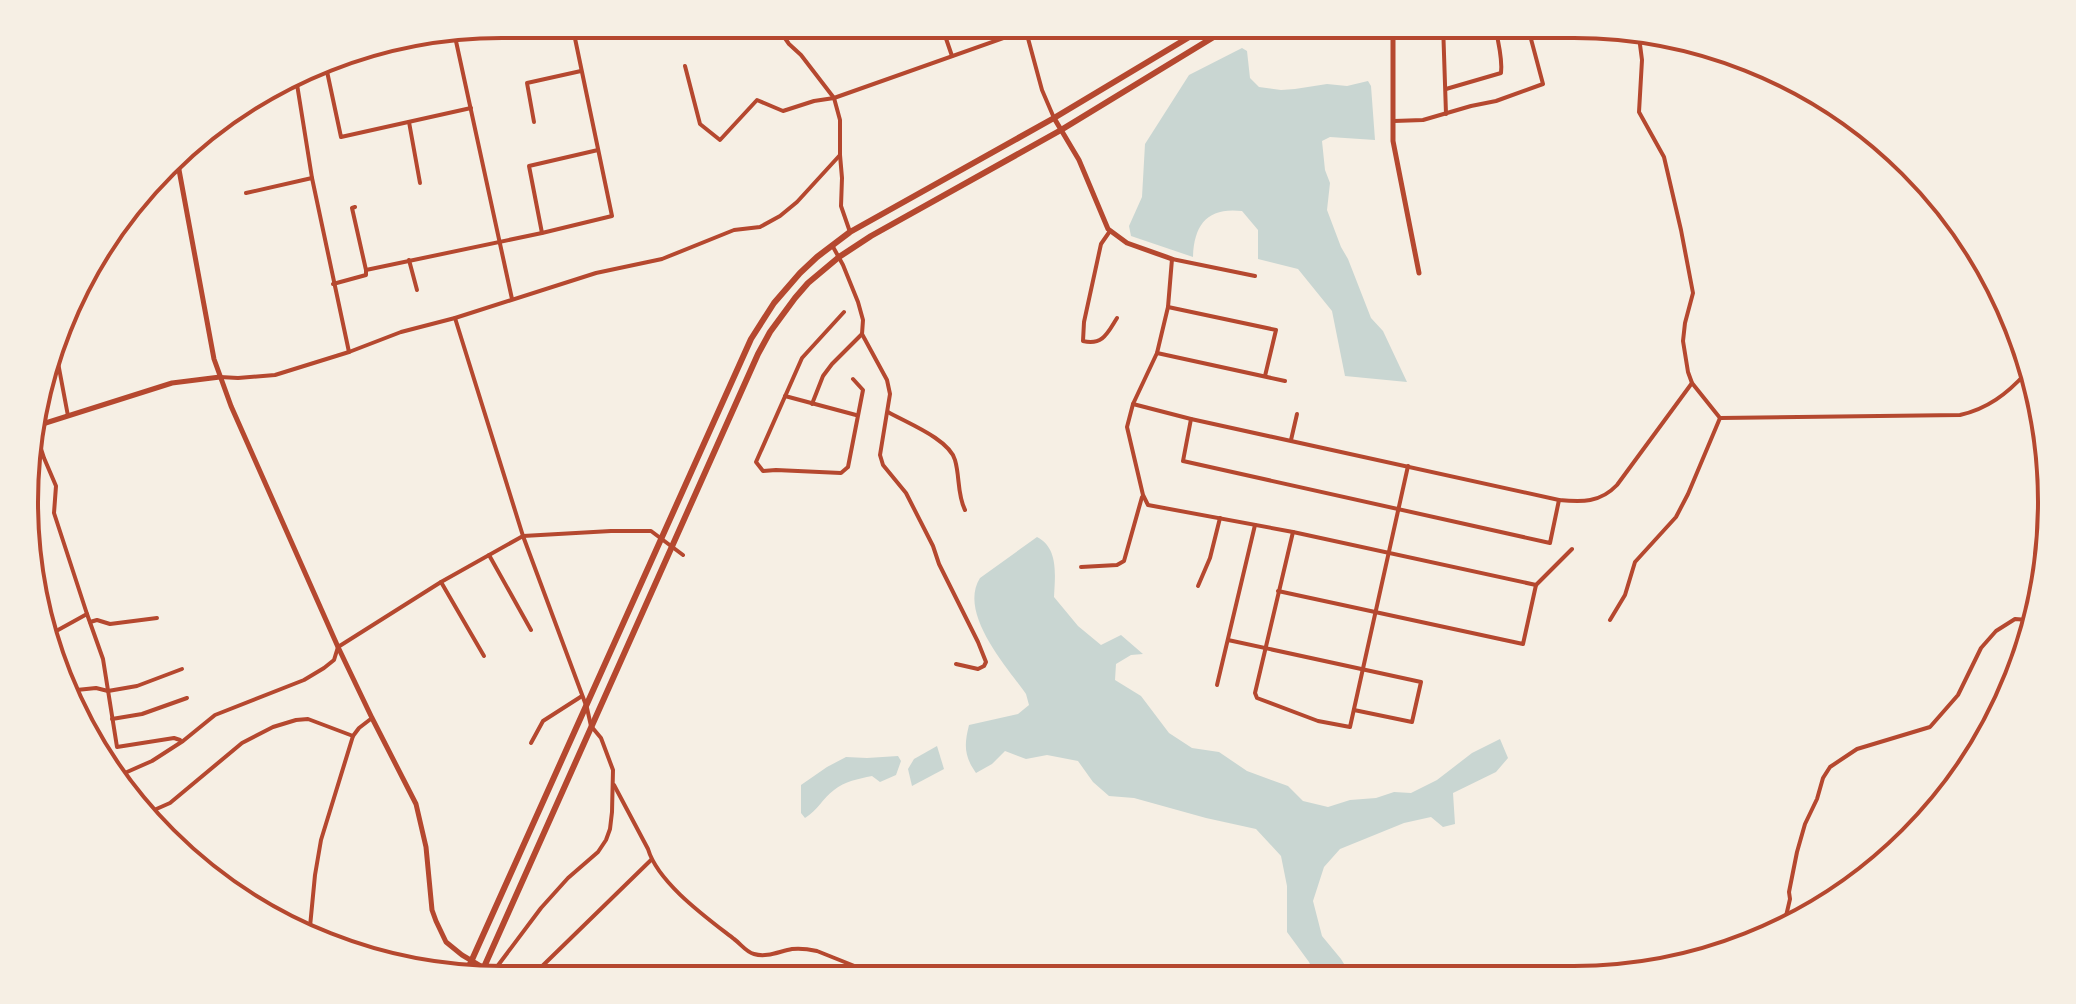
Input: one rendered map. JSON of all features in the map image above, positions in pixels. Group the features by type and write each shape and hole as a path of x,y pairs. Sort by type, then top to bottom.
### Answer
{"highway":[{"path":"469,965 751,339 774,303 817,257 850,232 1054,118 1188,38"},
{"path":"485,965 758,354 795,298 839,257 871,236 1061,130 1212,38"}],"street":[{"path":"366,270 612,216 575,38"},
{"path":"785,38 834,98 840,120 841,206 850,232"},
{"path":"946,38 952,56"},
{"path":"685,66 700,124 720,140 757,100 783,111 834,98 1005,38"},
{"path":"1028,38 1042,90 1054,118 1079,160 1104,224 1110,231 1127,243 1172,259 1255,276"},
{"path":"1393,38 1393,141 1419,273"},
{"path":"1444,38 1446,114"},
{"path":"1446,89 1501,73 1497,38"},
{"path":"1394,121 1423,120 1496,101 1543,84 1531,38"},
{"path":"456,41 512,299"},
{"path":"1640,43 1642,60 1639,112 1664,157 1693,293 1683,341 1692,383 1720,418"},
{"path":"534,122 527,83 581,71"},
{"path":"327,72 341,137 471,108"},
{"path":"297,86 312,178 349,352"},
{"path":"409,122 420,183"},
{"path":"542,233 529,166 598,150"},
{"path":"45,423 172,383 275,375 401,332 596,273 662,259 734,230 760,227 797,202 840,155"},
{"path":"179,169 220,377 338,647 416,804 426,847 432,910 436,921 446,942 475,965"},
{"path":"246,193 312,178"},
{"path":"333,284 366,275 352,208 355,207"},
{"path":"1110,231 1101,244 1084,322 1083,341 1093,343 1102,340 1117,318"},
{"path":"832,245 858,302 863,320 862,334 887,380 890,394 880,455 883,465 906,493 986,662 978,669 956,664"},
{"path":"1172,259 1168,307 1157,353 1133,404 1127,427 1148,505 1293,532 1536,585"},
{"path":"409,260 417,290"},
{"path":"1168,307 1276,330 1265,376"},
{"path":"844,312 802,358 756,462 763,471 841,473 848,467 863,390 853,379"},
{"path":"455,318 523,536 591,726 601,738 613,770 610,829 606,840 598,852 568,878 541,908 498,966"},
{"path":"812,404 823,376 862,334"},
{"path":"1157,353 1285,381"},
{"path":"59,367 68,416"},
{"path":"1720,418 1960,415 1988,406 2021,378"},
{"path":"1133,404 1559,500 1582,502 1592,501 1610,492 1692,383"},
{"path":"785,396 856,415"},
{"path":"888,412 948,446 955,458 960,500 965,510"},
{"path":"1291,440 1297,414"},
{"path":"1610,620 1625,595 1635,562 1676,517 1720,418"},
{"path":"1191,419 1183,461 1399,510 1550,543 1559,500"},
{"path":"41,450 56,486 54,513 103,659 117,747 174,738 183,741"},
{"path":"1293,532 1255,693 1257,698 1318,721 1350,727 1408,466"},
{"path":"1081,567 1117,565 1124,561 1143,495"},
{"path":"1198,586 1210,558 1220,518"},
{"path":"1217,685 1255,525"},
{"path":"126,773 152,761 215,715 304,680 334,660 338,647 441,582 523,536 651,531 683,555"},
{"path":"1277,591 1523,644 1536,585 1572,549"},
{"path":"489,555 531,630"},
{"path":"441,582 484,656"},
{"path":"57,631 87,614"},
{"path":"90,622 97,620 110,624 157,618"},
{"path":"1786,914 1805,824 1830,767 1857,749 1930,727 1958,695 1981,648 1996,631 2015,619 2023,620"},
{"path":"1228,640 1421,682 1412,722 1354,710"},
{"path":"78,690 96,688 108,691 137,686 182,669"},
{"path":"531,743 543,721 582,696"},
{"path":"112,719 142,714 187,698"},
{"path":"310,924 321,840 353,736 372,718"},
{"path":"154,809 170,803 242,743 273,727 308,719 353,736"},
{"path":"613,783 651,860 679,894 717,927 755,955 805,949 854,966"},
{"path":"542,966 651,860"}],"shaded area":[{"path":"1242,48 1247,51 1250,78 1259,87 1281,90 1327,84 1347,86 1368,81 1371,86 1375,140 1330,137 1322,141 1325,170 1330,183 1327,210 1371,318 1383,331 1407,382 1345,376 1332,311 1298,269 1258,259 1258,230 1242,211 1220,212 1205,220 1196,235 1193,257 1131,236 1129,226 1142,197 1145,144 1189,75"},
{"path":"1037,537 1052,555 1054,597 1078,626 1101,645 1121,635 1143,654 1131,655 1116,664 1115,680 1141,696 1169,733 1192,748 1219,752 1247,771 1288,786 1303,801 1328,807 1394,792 1411,793 1437,780 1472,753 1500,739 1508,758 1496,772 1453,793 1455,824 1443,827 1431,817 1404,823 1340,849 1324,867 1313,901 1322,936 1345,966 1311,966 1287,932 1287,886 1281,856 1256,829 1134,798 1109,796 1093,782 1078,761 1047,755 1026,759 1005,751 992,764 976,773 966,750 969,725 1018,714 1029,705 1026,694 987,639 980,623 975,592 980,578"},
{"path":"937,746 944,769 912,786 908,769 914,759"},
{"path":"898,756 901,761 896,775 880,782 872,776 847,782 830,793 805,818 801,813 801,785 827,767 846,757"}]}
